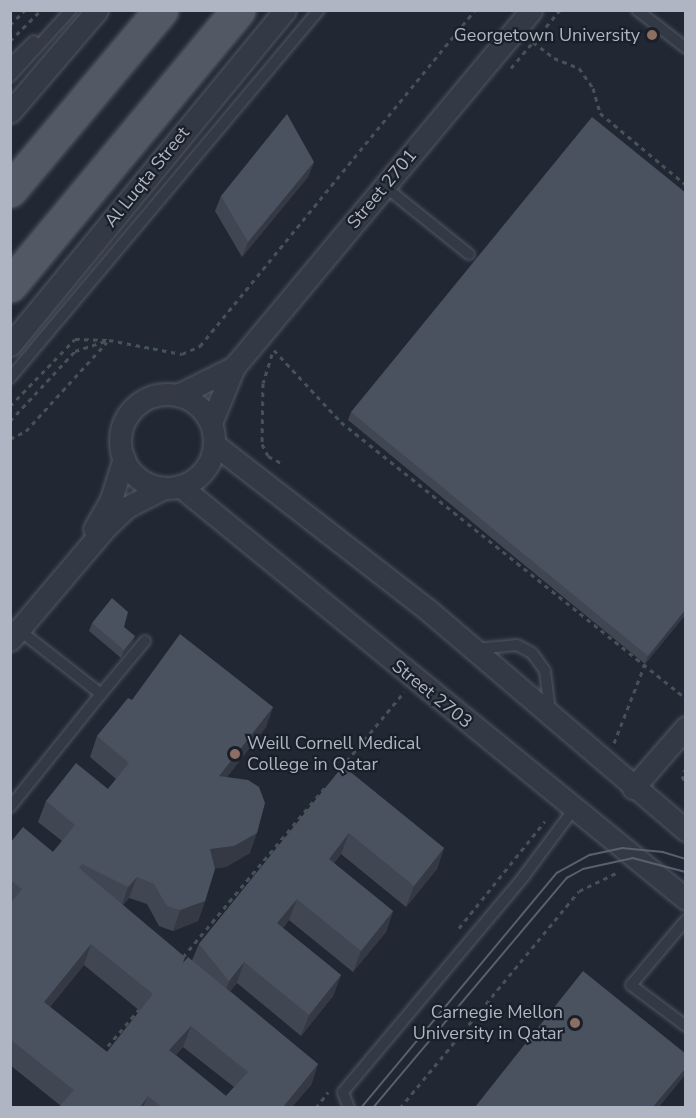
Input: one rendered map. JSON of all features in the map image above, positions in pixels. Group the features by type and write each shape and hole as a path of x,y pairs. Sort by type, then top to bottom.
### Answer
{"main road":[{"path":"10,190 161,10"},
{"name":"Al Luqta Street","path":"10,285 238,10"}],"street":[{"path":"10,112 97,10"},
{"name":"Al Luqta Street","path":"10,345 285,10"},
{"name":"Street 2701","path":"211,423 234,367 531,10"},
{"name":"Street 2701","path":"178,395 234,367"},
{"path":"15,635 72,563 127,507 204,471 214,444 211,423 203,410 178,395 150,398 128,416 122,429 123,458 111,499 72,563"},
{"path":"214,444 418,602 550,712 633,788 686,830"},
{"path":"123,458 139,479 172,487"},
{"name":"Street 2703","path":"172,487 686,899"},
{"path":"633,788 686,727"}],"lane":[{"path":"10,64 69,10"},
{"path":"10,77 69,10"},
{"path":"10,378 319,10"},
{"path":"637,10 686,48"},
{"path":"384,186 469,254"},
{"path":"15,635 100,694"},
{"path":"10,807 144,641"},
{"path":"472,649 517,645 532,653 545,671 550,712"},
{"path":"349,1107 343,1092 525,876 573,810"},
{"path":"686,920 631,985 686,1026"}],"path":[{"path":"10,25 25,10"},
{"path":"10,40 41,10"},
{"path":"10,406 75,339 109,340 182,354 200,346 475,10"},
{"path":"560,10 533,42 554,58 579,68 593,88 600,113 686,185"},
{"path":"10,421 75,351 109,340"},
{"path":"10,439 26,431 109,340"},
{"path":"278,344 263,383 262,444 268,456 284,464"},
{"path":"274,350 340,422 686,698"},
{"path":"604,760 645,664"},
{"path":"338,771 415,680"},
{"path":"686,768 682,776 686,783"},
{"path":"180,961 331,780"},
{"path":"400,1107 579,891 616,873"},
{"path":"95,1062 142,1007"}],"building":[{"path":"287,114 314,162 248,242 221,196"},
{"path":"592,117 686,193 686,609 648,656 351,412"},
{"path":"112,598 128,612 124,627 135,636 124,650 92,623"},
{"path":"180,634 273,707 219,776 248,780 259,787 265,803 257,833 234,846 210,849 215,869 205,901 180,910 167,906 154,884 137,877 128,887 82,864 79,868 185,957 183,963 188,957 318,1064 283,1107 162,1107 148,1096 140,1107 59,1107 74,1090 10,1039 10,904 22,889 10,880 10,843 23,827 53,852 75,825 46,801 76,763 108,789 129,763 97,736 128,698 132,700","holes":["91,944 153,994 107,1052 44,1002","191,1026 248,1072 226,1096 169,1050"]},
{"path":"343,766 444,848 414,886 349,833 329,859 393,911 361,951 297,899 277,923 341,975 309,1015 244,962 229,981 199,944"},
{"path":"583,971 686,1054 686,1068 653,1107 475,1107"}],"tram line":[{"path":"361,1108 557,873 590,855 622,848 663,852 686,859"},
{"path":"373,1108 567,878 583,869 633,858 686,872"}],"place":[{"name":"Georgetown University","path":"652,35"},
{"name":"Weill Cornell Medical College in Qatar","path":"235,754"},
{"name":"Carnegie Mellon University in Qatar","path":"575,1023"}]}
